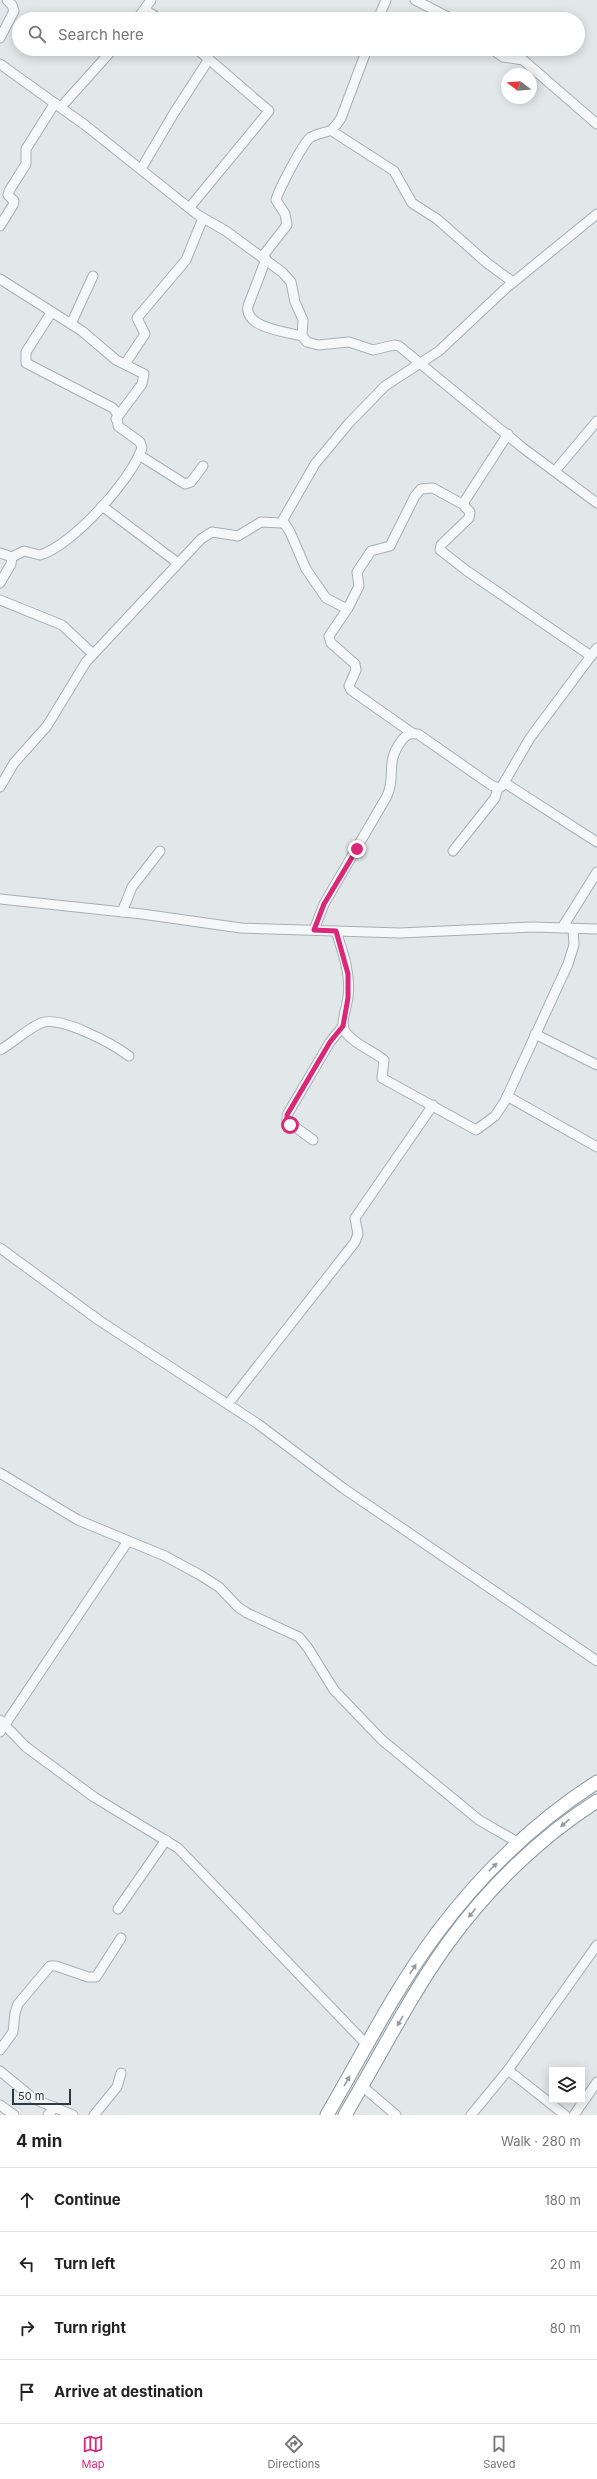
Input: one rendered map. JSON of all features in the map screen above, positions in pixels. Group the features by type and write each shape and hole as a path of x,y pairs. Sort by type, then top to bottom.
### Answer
{"highway":[{"path":"328,2115 436,1934 464,1898 519,1843 568,1801 597,1782"},
{"path":"345,2115 423,1982 448,1943 476,1908 539,1845 577,1814 597,1801"}],"street":[{"path":"7,0 13,12"},
{"path":"143,10 151,0"},
{"path":"381,12 386,0"},
{"path":"415,0 438,12"},
{"path":"143,10 148,10 151,12"},
{"path":"0,38 12,15"},
{"path":"0,226 13,205 14,201 8,195 8,191 26,164 26,149 58,105 106,56"},
{"path":"190,207 269,111 205,56"},
{"path":"364,56 341,118 332,131 310,138 301,149 276,200 285,214 286,225 264,258 247,313 250,317 264,326 302,336 307,342 318,345 349,342 373,350 394,345 405,350 555,472 597,503"},
{"path":"502,56 523,60 597,124"},
{"path":"141,169 174,113 209,59"},
{"path":"0,64 58,105 203,218 226,231 264,258 291,282 295,302 303,320 302,336"},
{"path":"332,131 394,171 412,203 437,219 487,263 513,282"},
{"path":"0,787 14,763 47,726 78,673 178,563 208,534 219,532 238,536 261,522 278,525 283,521 315,464 349,423 385,386 442,348 513,282 597,214"},
{"path":"125,364 145,334 137,318 186,260 203,218"},
{"path":"71,324 92,276"},
{"path":"0,279 51,313 71,324 116,360 142,371 144,379 116,419"},
{"path":"0,553 12,556 24,551 37,555 44,554 66,539 117,491 142,448 140,442 121,428 116,419 117,413 113,408 26,363 26,352 51,313"},
{"path":"555,472 597,421"},
{"path":"464,505 508,434"},
{"path":"139,455 185,484 192,482 203,466"},
{"path":"591,656 466,571 440,550 441,545 469,518 470,512 464,505 433,488 421,489 415,496 390,546 374,549 366,555 357,572 359,586 329,638 331,643 355,664 356,670 350,688 412,733 418,734 491,785 502,785 597,842"},
{"path":"102,506 178,563"},
{"path":"283,521 290,532 306,569 326,598 347,609"},
{"path":"0,583 11,564 12,556"},
{"path":"0,600 62,625 94,654"},
{"path":"453,851 495,798 530,738 597,648"},
{"path":"314,930 324,904 387,796 391,783 393,752 405,736 412,733"},
{"path":"122,912 132,887 160,851"},
{"path":"562,928 597,872"},
{"path":"0,899 122,912 241,928 400,933 533,927 597,929"},
{"path":"343,1026 346,1033 354,1041 384,1060 382,1078 476,1130 495,1116 508,1096 572,952 573,929"},
{"path":"313,1140 290,1125 287,1121 287,1115 330,1042 343,1026 348,998 348,974 336,931"},
{"path":"0,1050 40,1023 53,1022 97,1037 129,1056"},
{"path":"536,1034 597,1065"},
{"path":"508,1096 597,1146"},
{"path":"228,1404 355,1242 358,1234 355,1218 433,1105"},
{"path":"0,1248 100,1322 280,1439 354,1496 597,1661"},
{"path":"0,1473 78,1520 165,1556 200,1575 219,1587 238,1607 247,1613 298,1637 308,1648 334,1690 382,1740 479,1820 519,1843"},
{"path":"128,1541 1,1726 26,1747 94,1797 166,1840 188,1858 368,2046"},
{"path":"118,1909 166,1840"},
{"path":"0,2050 14,2032 14,2013 18,2004 47,1969 56,1966 88,1977 96,1977 121,1938"},
{"path":"471,2115 508,2070 597,1945"},
{"path":"508,2070 565,2115"},
{"path":"0,2071 34,2099 73,2115"},
{"path":"94,2115 117,2087 121,2073"},
{"path":"574,2115 597,2082"},
{"path":"362,2086 396,2115"},
{"path":"0,2105 14,2115"},
{"path":"48,2115 55,2107"}],"route":[{"path":"290,1125 286,1118 287,1115 305,1082 330,1042 344,1023 349,984 344,956 336,931 314,930 319,913 357,849"}]}
